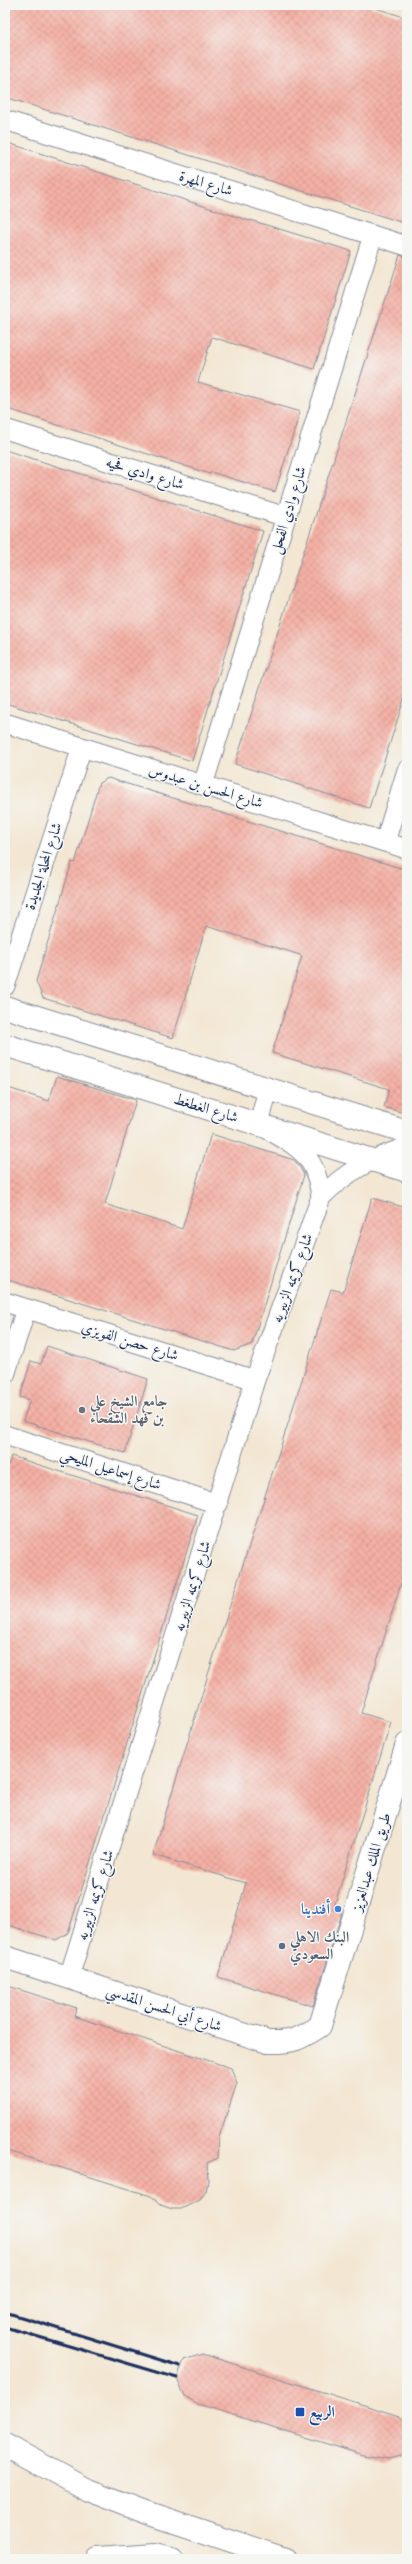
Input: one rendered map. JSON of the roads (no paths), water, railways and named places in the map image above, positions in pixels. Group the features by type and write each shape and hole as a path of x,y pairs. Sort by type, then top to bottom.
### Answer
{"main road":[{"path":"5,1007 407,1132"},
{"name":"شارع الغطغط","path":"5,1045 407,1171"},
{"name":"طريق الملك عبدالعزيز","path":"320,2026 407,1744"},
{"name":"شارع أبي الحسن المقدسي","path":"5,1957 268,2042 288,2043 303,2038 320,2026"},
{"path":"5,2445 88,2490 145,2512 285,2559"},
{"path":"98,2559 155,2555 172,2559"}],"street":[{"name":"شارع المهرة","path":"5,120 407,246"},
{"name":"شارع وادي الفحل","path":"203,785 373,236"},
{"name":"شارع وادي فحيه","path":"5,429 286,517"},
{"name":"شارع الحسن بن عبدوس","path":"5,723 407,849"},
{"name":"شارع المحلة الجديدة","path":"5,986 82,747"},
{"path":"385,842 407,770"},
{"path":"268,1089 259,1124 303,1151 314,1166 320,1197"},
{"name":"شارع كريمه الزبيريه","path":"69,1977 218,1504 255,1380 320,1197 343,1176 372,1159 407,1147"},
{"name":"شارع حصن الفويزي","path":"5,1302 255,1380"},
{"path":"5,1375 26,1309"},
{"name":"شارع إسماعيل المليحي","path":"5,1434 218,1504"}],"railway":[{"path":"5,2312 180,2366"},
{"path":"5,2327 177,2378"}],"place":[{"name":"جامع الشيخ علي بن فهد الشقحاء","path":"82,1410"},
{"name":"أفندينا","path":"338,1909"},
{"name":"البنك الاهلي السعودي","path":"282,1946"},
{"name":"الربيع","path":"300,2412"}]}
